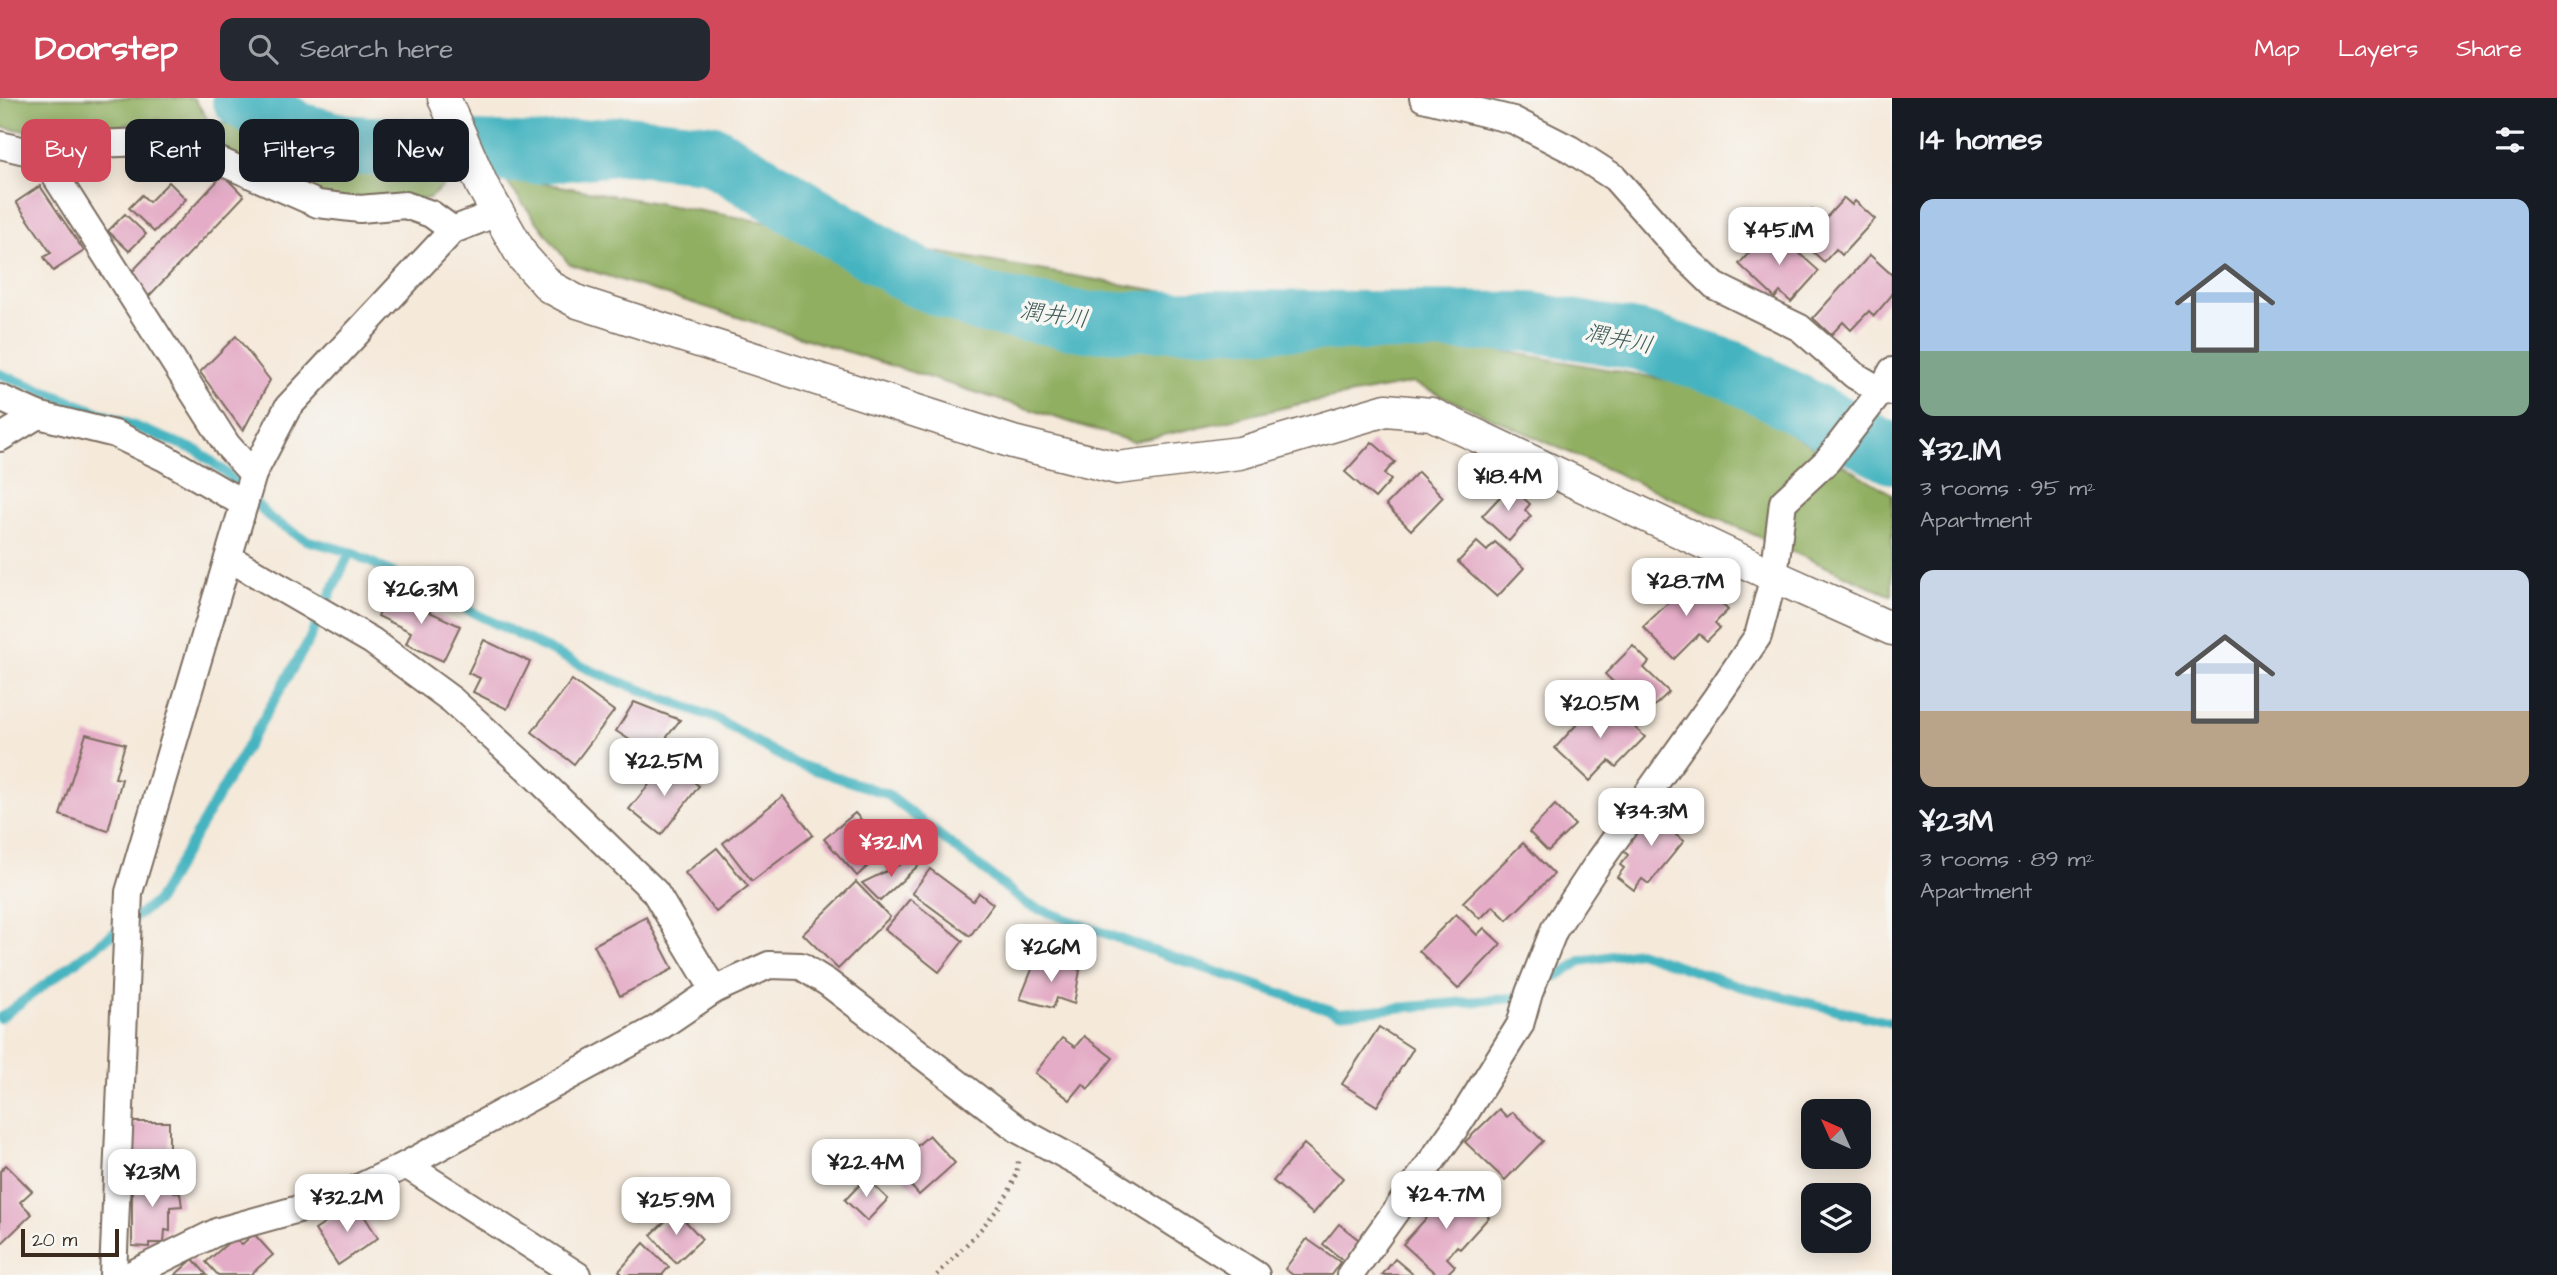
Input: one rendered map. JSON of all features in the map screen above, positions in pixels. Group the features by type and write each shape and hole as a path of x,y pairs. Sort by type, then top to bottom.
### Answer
{"street":[{"path":"444,98 482,185 523,257 550,287 578,302 1013,442 1117,468 1240,453 1386,410 1431,414 1892,629"},
{"path":"1350,1275 1461,1120 1520,1025 1529,993 1554,930 1758,636 1774,576 1783,502 1827,461 1884,389 1854,375 1800,328 1715,286 1682,255 1615,178 1604,170 1560,143 1513,120 1423,98"},
{"path":"111,143 148,142 201,153 318,204 360,209 405,205 431,214 453,230"},
{"path":"2,145 21,150"},
{"path":"59,182 227,445 253,474"},
{"path":"113,1275 130,892 253,474 288,407 453,230 497,212"},
{"path":"0,398 38,415 115,434 165,458 244,504"},
{"path":"0,438 38,415"},
{"path":"229,558 372,641 452,699 655,892 714,990"},
{"path":"130,1275 219,1231 335,1199 406,1165 658,1028 714,990 769,965 801,966 863,1007 1019,1130 1080,1163 1256,1275"},
{"path":"406,1165 577,1275"}],"path":[{"path":"937,1275 1001,1204 1017,1173 1019,1130"}],"green space":[{"path":"0,98 194,98 207,119 125,119 125,125 111,127 111,119 21,119 21,130 0,127"},
{"path":"225,123 239,126 239,167 225,159"},
{"path":"359,150 373,152 373,182 448,182 429,198 374,208 266,182 359,182"},
{"path":"502,176 1714,388 1892,494 1892,596 1413,383 1300,404 1133,442 569,264"}],"building":[{"path":"225,177 244,196 148,297 128,276 216,182 225,182"},
{"path":"169,182 186,199 154,232 129,208 142,195 149,202"},
{"path":"40,186 84,251 53,271 44,257 51,253 16,202"},
{"path":"1844,198 1852,205 1855,201 1875,219 1842,255 1836,249 1824,262 1791,231 1812,210 1823,221"},
{"path":"125,214 146,234 129,251 108,231"},
{"path":"1771,228 1819,271 1791,302 1780,292 1775,298 1739,264"},
{"path":"1870,255 1892,275 1892,295 1874,316 1869,311 1851,330 1843,322 1831,335 1813,318"},
{"path":"236,336 270,380 243,431 200,372"},
{"path":"1372,442 1395,462 1384,474 1391,480 1375,498 1345,472"},
{"path":"1418,472 1443,497 1411,530 1386,505"},
{"path":"1510,486 1530,504 1525,510 1531,516 1509,541 1482,516"},
{"path":"1477,542 1487,551 1495,542 1524,568 1497,597 1458,562"},
{"path":"1695,577 1728,610 1715,623 1720,628 1707,641 1699,634 1674,659 1643,627"},
{"path":"389,593 460,626 443,661 406,644 411,632 378,616"},
{"path":"484,640 530,662 507,709 473,692 480,678 468,673"},
{"path":"1633,646 1649,662 1644,668 1669,692 1646,714 1605,674"},
{"path":"572,680 614,711 574,764 532,732"},
{"path":"1602,697 1645,737 1616,767 1609,761 1590,781 1555,748"},
{"path":"634,702 680,720 653,755 616,731"},
{"path":"86,734 125,744 115,778 122,779 108,831 60,815"},
{"path":"668,761 699,786 661,835 629,809"},
{"path":"783,796 813,835 752,881 723,843"},
{"path":"1555,805 1575,825 1548,851 1529,832"},
{"path":"1657,805 1684,825 1676,835 1684,841 1649,884 1642,879 1634,890 1617,877 1624,868 1620,865 1628,855 1622,850"},
{"path":"855,813 887,848 857,876 824,839"},
{"path":"1523,843 1554,874 1507,920 1493,906 1480,919 1463,902"},
{"path":"717,848 748,886 716,912 685,873"},
{"path":"915,857 922,862 880,901 862,883"},
{"path":"930,869 973,901 979,893 993,904 970,936 912,893"},
{"path":"856,882 890,917 838,969 803,934"},
{"path":"910,899 963,941 939,972 885,929"},
{"path":"1456,914 1477,935 1484,928 1501,944 1458,989 1419,951"},
{"path":"646,917 673,969 620,996 594,945"},
{"path":"1037,957 1080,970 1074,1004 1057,998 1053,1008 1020,999"},
{"path":"1379,1027 1413,1049 1377,1106 1342,1084"},
{"path":"1084,1036 1113,1058 1088,1089 1083,1084 1070,1100 1035,1073 1062,1038 1075,1047"},
{"path":"1499,1109 1507,1117 1513,1112 1543,1141 1505,1180 1465,1142"},
{"path":"131,1122 169,1122 169,1167 132,1167"},
{"path":"929,1135 955,1163 919,1195 894,1167"},
{"path":"1304,1144 1343,1178 1313,1214 1273,1181"},
{"path":"6,1165 32,1191 20,1202 32,1214 0,1245 0,1171"},
{"path":"171,1176 174,1192 180,1193 182,1206 170,1207 170,1231 165,1230 164,1243 149,1243 149,1247 132,1246 132,1177"},
{"path":"866,1178 888,1199 867,1221 845,1200"},
{"path":"1455,1186 1489,1217 1460,1249 1457,1246 1447,1258 1455,1266 1446,1275 1437,1275 1403,1244"},
{"path":"356,1203 378,1238 338,1265 315,1230"},
{"path":"676,1211 702,1239 676,1263 651,1235"},
{"path":"1339,1224 1359,1240 1344,1261 1323,1244"},
{"path":"254,1234 273,1255 250,1275 218,1275 206,1262 235,1237 241,1245"},
{"path":"1307,1239 1340,1262 1331,1275 1293,1275 1285,1269"},
{"path":"644,1243 669,1267 662,1275 623,1275 619,1271"},
{"path":"193,1259 207,1275 175,1275"},
{"path":"1395,1259 1414,1275 1382,1275"}],"waterway":[{"name":"潤井川","path":"242,98 298,132 349,145 537,154 626,145 711,154 914,276 985,304 1086,322 1531,322 1641,341 1734,371 1892,454"},
{"path":"0,374 198,451 224,471 271,519 306,540 350,552 594,672 715,718 791,762 887,794 1028,905 1145,948 1339,1013 1514,998 1522,993"},
{"path":"0,1018 157,901 308,642 350,552"},
{"path":"1537,982 1559,975 1581,961 1638,952 1742,987 1892,1023"}]}
